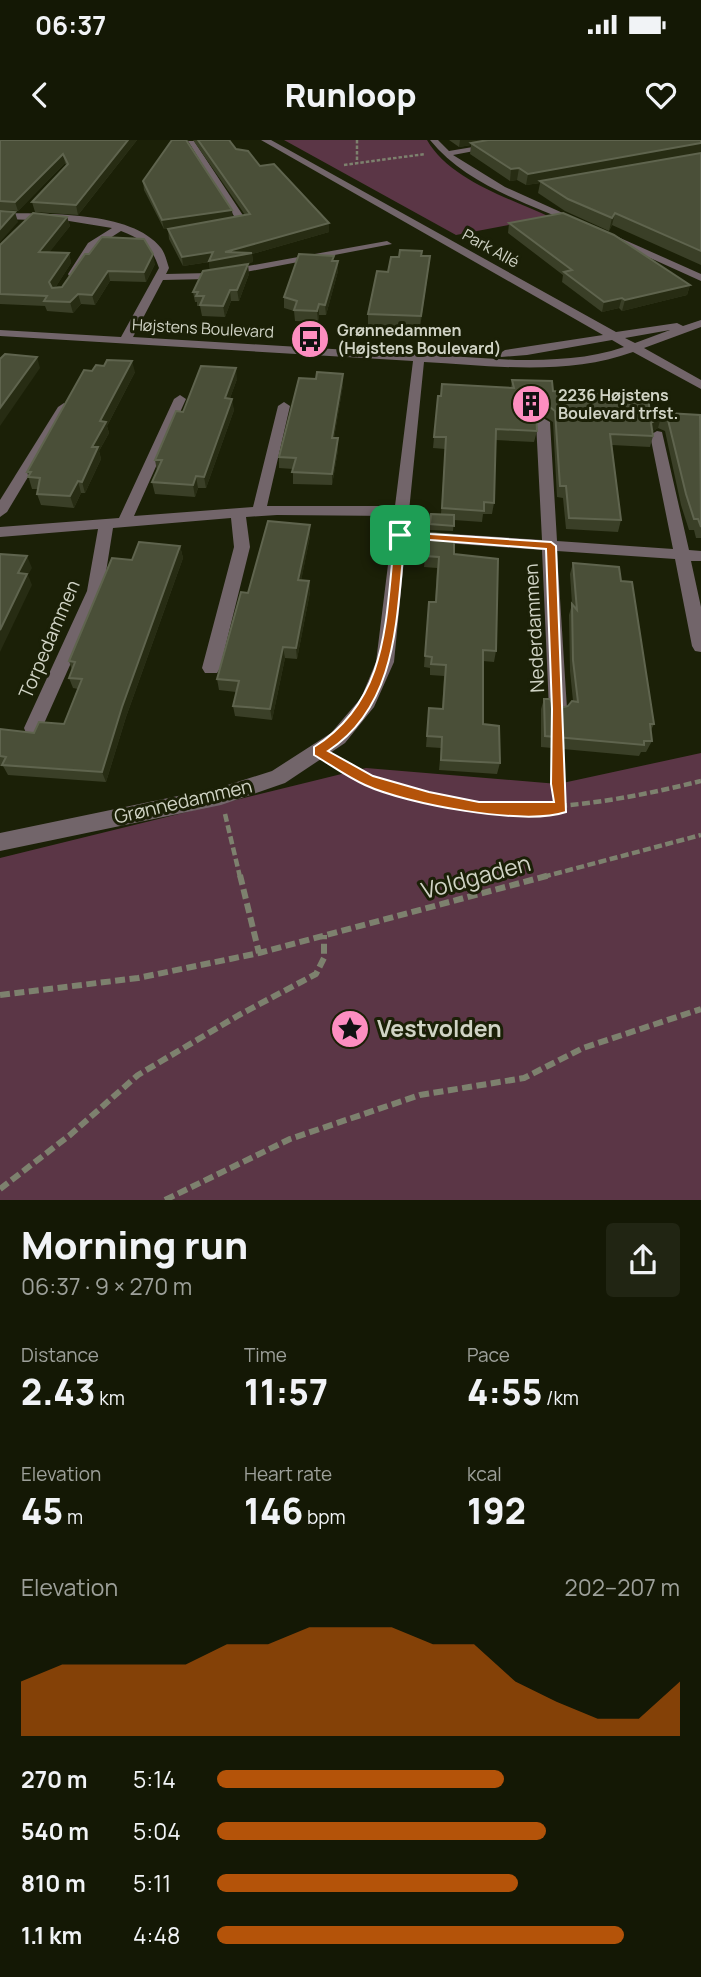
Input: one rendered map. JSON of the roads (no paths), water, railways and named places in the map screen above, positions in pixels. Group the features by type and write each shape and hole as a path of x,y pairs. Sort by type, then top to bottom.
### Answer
{"street":[{"name":"Park Allé","path":"265,140 701,384"},
{"path":"434,140 445,153 472,172 511,193 586,226"},
{"path":"445,153 528,140"},
{"path":"191,143 243,223 219,227"},
{"path":"511,193 525,191"},
{"path":"0,216 92,222 121,227 146,237 164,259 161,277 126,340"},
{"path":"63,288 92,245 121,227"},
{"path":"597,231 701,278"},
{"path":"146,237 158,235"},
{"path":"161,277 209,276 387,244"},
{"name":"Højstens Boulevard","path":"0,333 516,364 559,363 610,356 701,323 612,334 542,350 445,359"},
{"name":"Grønnedammen","path":"0,842 221,796 278,777 338,738 368,702 385,662 419,357"},
{"path":"0,512 70,397"},
{"path":"124,523 180,400"},
{"path":"259,512 284,407"},
{"name":"Nederdammen","path":"543,422 558,709"},
{"path":"657,435 701,646"},
{"path":"0,532 259,512 341,508 403,511"},
{"path":"211,668 242,547 238,514"},
{"name":"Torpedammen","path":"33,728 95,591 106,524"},
{"name":"Nederdammen","path":"400,535 701,556"}],"place":[{"name":"Grønnedammen (Højstens Boulevard)","path":"310,339"},
{"name":"2236 Højstens Boulevard trfst.","path":"531,404"},
{"name":"Vestvolden","path":"350,1029"}]}
